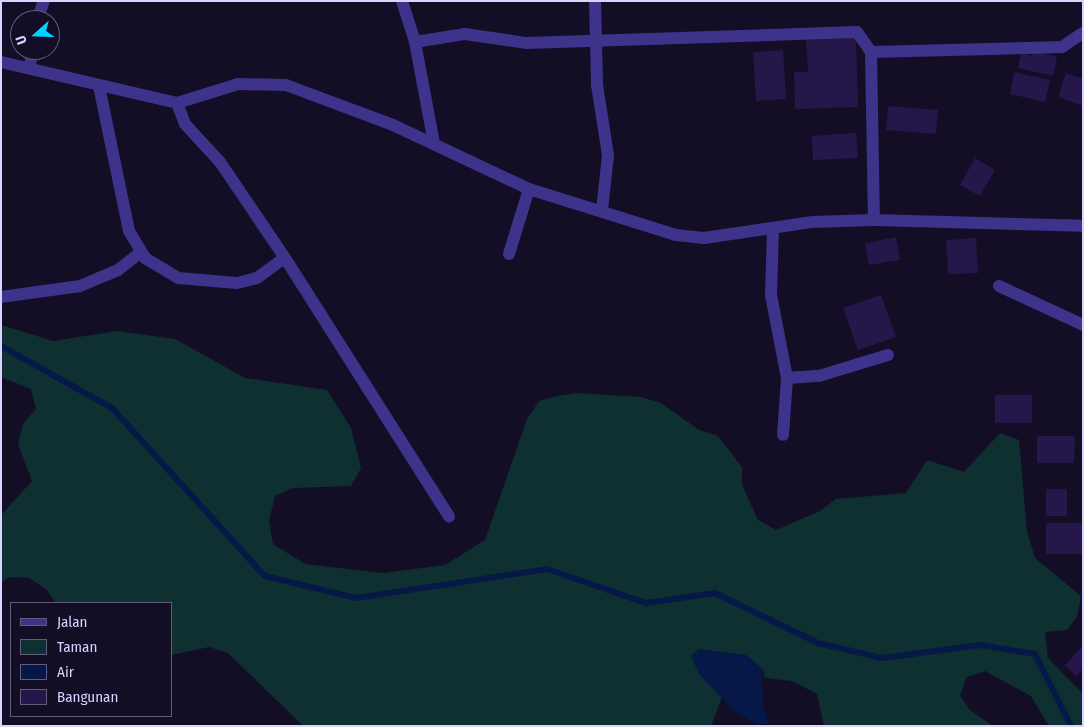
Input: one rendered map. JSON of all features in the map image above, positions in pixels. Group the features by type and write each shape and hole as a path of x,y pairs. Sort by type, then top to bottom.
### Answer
{"street":[{"path":"402,1 414,42 434,144"},
{"path":"595,1 594,42 608,155 602,210"},
{"path":"414,42 465,34 527,43 849,31 864,37 871,52 874,220"},
{"path":"871,52 1062,47 1083,34"},
{"path":"30,66 31,60"},
{"path":"1,62 30,66 99,86 177,103 238,84 277,84 306,91 434,144 530,189 602,210 676,235 704,238 773,228 874,220 1083,226"},
{"path":"99,86 129,231 141,252 156,267 178,278 237,283 257,278 285,258"},
{"path":"177,103 185,124 220,162 285,258 449,516"},
{"path":"509,254 530,189"},
{"path":"773,228 771,295 786,378 783,435"},
{"path":"1,297 80,286 118,270 141,252"},
{"path":"999,286 1083,325"},
{"path":"786,378 818,376 888,355"}],"green space":[{"path":"1,325 53,341 117,331 175,339 245,378 327,390 351,428 361,468 351,486 293,488 275,496 269,521 273,544 305,564 383,573 445,565 485,540 527,419 539,401 557,396 577,393 641,397 661,403 699,430 718,436 742,467 742,485 758,520 776,530 820,511 836,499 906,493 927,460 964,472 1000,433 1019,440 1027,532 1035,558 1081,596 1077,617 1067,630 1045,632 1048,658 1083,694 1083,726 1049,726 1031,696 985,671 967,677 960,695 970,710 993,726 824,726 817,694 792,681 765,678 762,668 716,688 723,695 711,726 303,726 228,653 209,647 172,655 172,602 55,602 46,589 29,578 9,577 1,583 1,515 32,481 18,444 23,424 36,409 31,389 1,377"}],"water":[{"path":"699,649 746,655 762,668 763,706 769,723 759,725 735,712 699,674 691,656"}],"building":[{"path":"856,38 858,107 795,109 794,72 808,72 806,40"},
{"path":"783,50 786,99 756,101 753,52"},
{"path":"1034,51 1057,57 1053,76 1018,68 1021,53 1032,56"},
{"path":"1014,72 1050,80 1045,102 1010,94"},
{"path":"1066,73 1083,79 1083,106 1058,97"},
{"path":"888,106 938,110 936,134 886,130"},
{"path":"856,133 858,158 813,160 812,136"},
{"path":"975,158 995,170 980,196 960,185"},
{"path":"896,237 900,260 869,265 865,243"},
{"path":"976,238 978,273 948,274 946,240"},
{"path":"881,295 896,337 858,350 843,308"},
{"path":"995,395 1032,395 1032,423 995,423"},
{"path":"1037,436 1075,436 1074,463 1037,463"},
{"path":"1046,489 1067,489 1067,516 1046,516"},
{"path":"1046,523 1083,523 1083,554 1046,554"},
{"path":"1083,646 1083,669 1076,676 1065,665"}],"waterway":[{"path":"1,346 112,408 265,576 356,598 547,569 646,603 715,593 818,643 882,658 981,645 1035,654 1071,726"}]}
